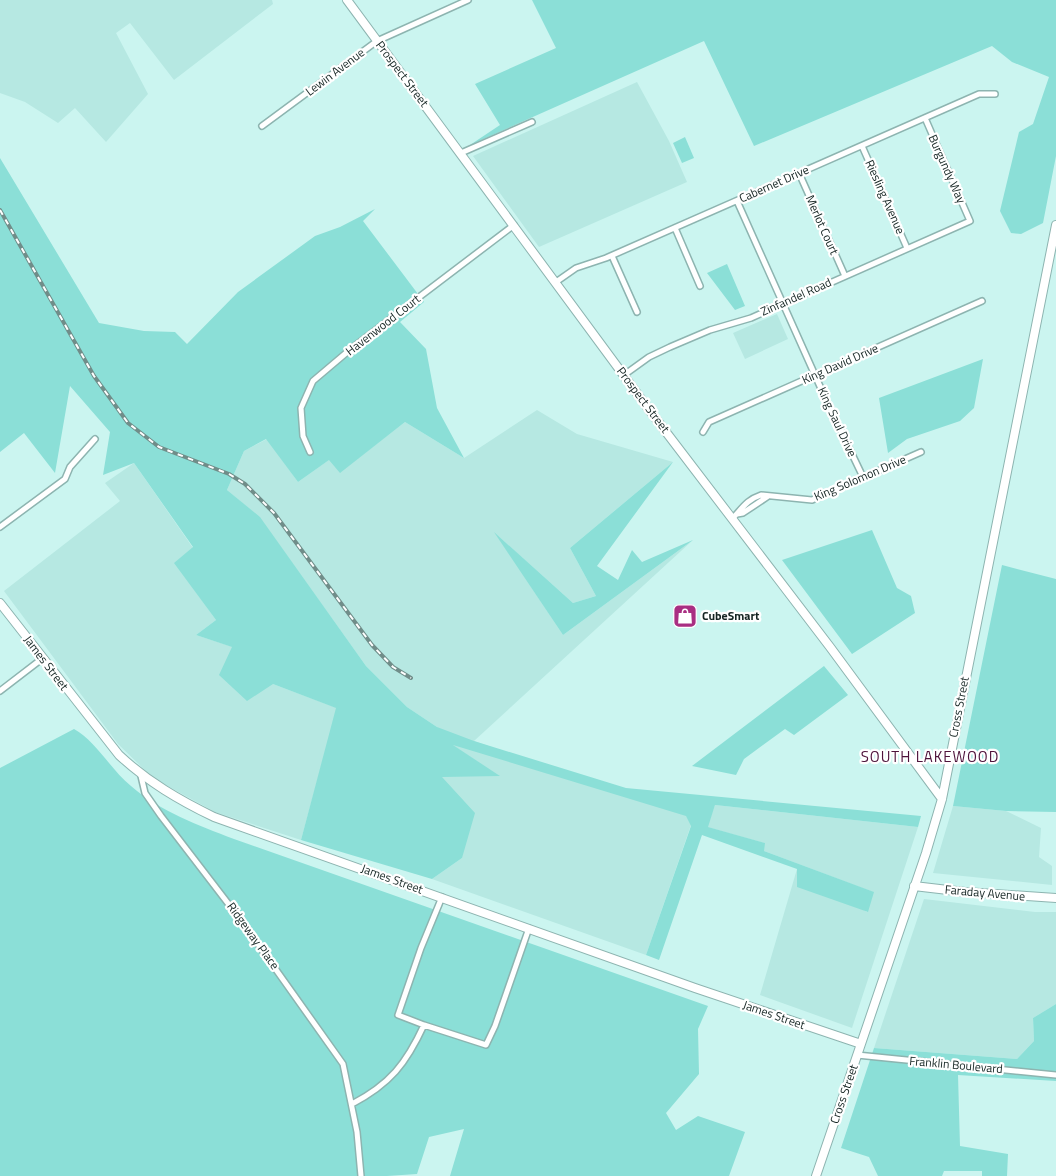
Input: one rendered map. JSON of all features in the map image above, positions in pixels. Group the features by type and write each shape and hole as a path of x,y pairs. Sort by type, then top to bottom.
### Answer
{"street":[{"name":"Prospect Street","path":"347,0 624,375 734,516 942,799"},
{"name":"Lewin Avenue","path":"262,126 377,40 468,0"},
{"name":"Cabernet Drive","path":"556,282 576,268 612,256 979,94 995,94"},
{"name":"Burgundy Way","path":"925,118 970,221"},
{"path":"460,153 532,122"},
{"name":"Riesling Avenue","path":"862,146 907,248"},
{"name":"Merlot Court","path":"800,173 845,276"},
{"name":"King Saul Drive","path":"737,201 814,375 863,477"},
{"name":"Zinfandel Road","path":"624,375 649,357 670,347 710,330 751,318 970,221"},
{"name":"Havenwood Court","path":"310,452 303,436 301,408 313,381 352,348 514,225"},
{"name":"Cross Street","path":"816,1176 942,799 1056,226"},
{"path":"675,228 700,286"},
{"path":"612,256 637,312"},
{"name":"King David Drive","path":"703,432 709,422 982,302"},
{"path":"0,527 65,479 70,467 95,439"},
{"name":"King Solomon Drive","path":"734,516 743,505 754,498 761,496 812,500 921,452"},
{"name":"James Street","path":"0,603 119,755 141,776 166,793 214,818 442,897 690,987 861,1044"},
{"path":"0,691 43,658"},
{"name":"Ridgeway Place","path":"141,776 145,793 161,816 240,919 337,1055 347,1078 361,1176"},
{"name":"Faraday Avenue","path":"914,886 1056,898"},
{"path":"442,897 398,1014 424,1025 486,1045 495,1026 528,928"},
{"path":"352,1104 384,1086 424,1025"},
{"name":"Franklin Boulevard","path":"857,1055 1056,1075"}],"shaded area":[{"path":"0,0 272,0 273,4 174,80 130,23 116,33 148,94 106,142 75,108 58,123 25,102 0,93"},
{"path":"532,0 1056,0 1056,156 1043,223 1021,234 1011,233 1000,211 1019,132 1033,124 1049,77 1012,62 992,46 754,146 704,41 470,145 500,125 475,84 556,48"},
{"path":"637,82 669,141 687,182 539,247 473,156"},
{"path":"685,137 694,158 682,163 673,143"},
{"path":"0,158 99,323 144,331 175,332 187,344 238,292 315,236 340,227 375,209 363,221 424,302 400,322 426,349 437,408 464,458 405,422 340,473 329,460 298,482 266,439 244,451 227,490 260,517 366,666 407,707 437,727 474,741 626,788 921,816 918,827 715,805 708,827 765,843 764,851 874,892 868,912 797,887 797,869 702,835 659,960 646,955 691,826 686,816 453,745 500,776 442,777 475,813 462,858 432,879 301,840 336,708 273,684 247,701 219,675 232,647 196,635 216,620 174,563 193,547 134,463 103,475 110,432 70,386 55,473 24,433 0,452"},
{"path":"727,264 745,306 735,310 707,273"},
{"path":"777,314 788,339 745,359 733,333"},
{"path":"983,359 974,408 960,421 907,439 888,453 879,398"},
{"path":"537,410 577,434 673,462 570,548 596,596 573,603 496,534 563,635 693,540 474,741 686,815 691,825 646,955 432,879 462,858 441,776 499,776 451,744 437,727 407,707 366,666 260,518 227,490 244,451 267,439 298,482 330,459 340,472 405,422 464,458"},
{"path":"673,462 597,566 618,580 632,550 642,562 693,540 563,635 494,532 573,603 596,596 570,548"},
{"path":"134,463 193,548 175,563 216,620 196,635 233,647 273,684 337,708 301,840 215,812 153,778 118,744 4,591 120,501 105,483"},
{"path":"872,530 897,588 911,596 915,613 852,654 782,560"},
{"path":"1002,565 1056,579 1056,812 1006,811 953,806"},
{"path":"824,666 848,695 794,735 785,729 744,759 736,775 692,766"},
{"path":"74,729 89,740 117,772 143,795 167,811 194,823 234,839 708,1006 698,1029 699,1074 666,1113 676,1130 698,1116 745,1132 729,1176 450,1176 464,1129 429,1137 417,1174 387,1176 0,1176 0,768"},
{"path":"715,805 918,827 852,1028 760,995 797,869 867,912 873,892 764,851 764,843 707,827"},
{"path":"953,806 1006,811 1041,828 1039,857 1052,866 1052,885 933,873"},
{"path":"924,899 1035,912 1056,912 1056,1004 1033,1018 1034,1041 1017,1059 874,1048"},
{"path":"1056,1004 1056,1081 958,1075 960,1146 1008,1154 1007,1176 982,1176 982,1171 944,1171 942,1176 878,1176 869,1157 841,1148 874,1048 1017,1059 1034,1041 1033,1018"}],"railway":[{"path":"0,210 94,376 128,423 159,447 229,474 245,484 274,513 372,645 393,667 411,678"}],"place":[{"name":"CubeSmart","path":"685,616"}],"district":[{"name":"SOUTH LAKEWOOD","path":"930,757"}]}
